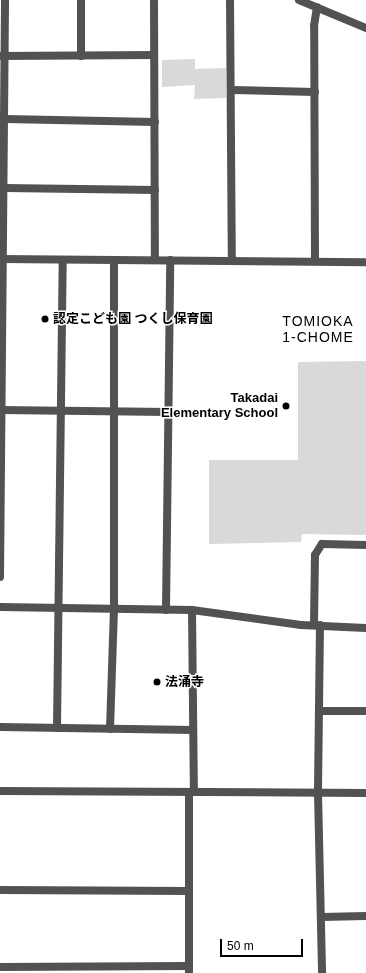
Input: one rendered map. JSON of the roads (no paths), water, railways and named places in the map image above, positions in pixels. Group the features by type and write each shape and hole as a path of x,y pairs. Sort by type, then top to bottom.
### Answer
{"street":[{"path":"0,576 2,259 5,188 2,165 5,119 3,56 5,0"},
{"path":"81,0 81,56"},
{"path":"154,0 155,260"},
{"path":"230,0 232,261"},
{"path":"299,0 366,28"},
{"path":"315,261 314,26 317,7"},
{"path":"3,56 154,55"},
{"path":"231,90 315,92"},
{"path":"5,119 154,122"},
{"path":"5,188 155,190"},
{"path":"2,259 366,262"},
{"path":"57,728 63,260"},
{"path":"110,729 114,609 114,260"},
{"path":"166,610 170,260"},
{"path":"1,410 168,412"},
{"path":"322,973 322,917 318,793 319,711 314,555 322,544 366,545"},
{"path":"0,607 192,610 317,625 366,628"},
{"path":"0,967 189,970 189,891 193,730 192,610"},
{"path":"319,711 366,711"},
{"path":"0,727 193,730"},
{"path":"0,791 366,793"},
{"path":"0,890 189,891"},
{"path":"322,917 366,916"}],"place":[{"name":"認定こども園 つくし保育園","path":"45,319"},
{"name":"Takadai Elementary School","path":"286,406"},
{"name":"法涌寺","path":"157,682"}],"district":[{"name":"TOMIOKA 1-CHOME","path":"318,330"}]}
